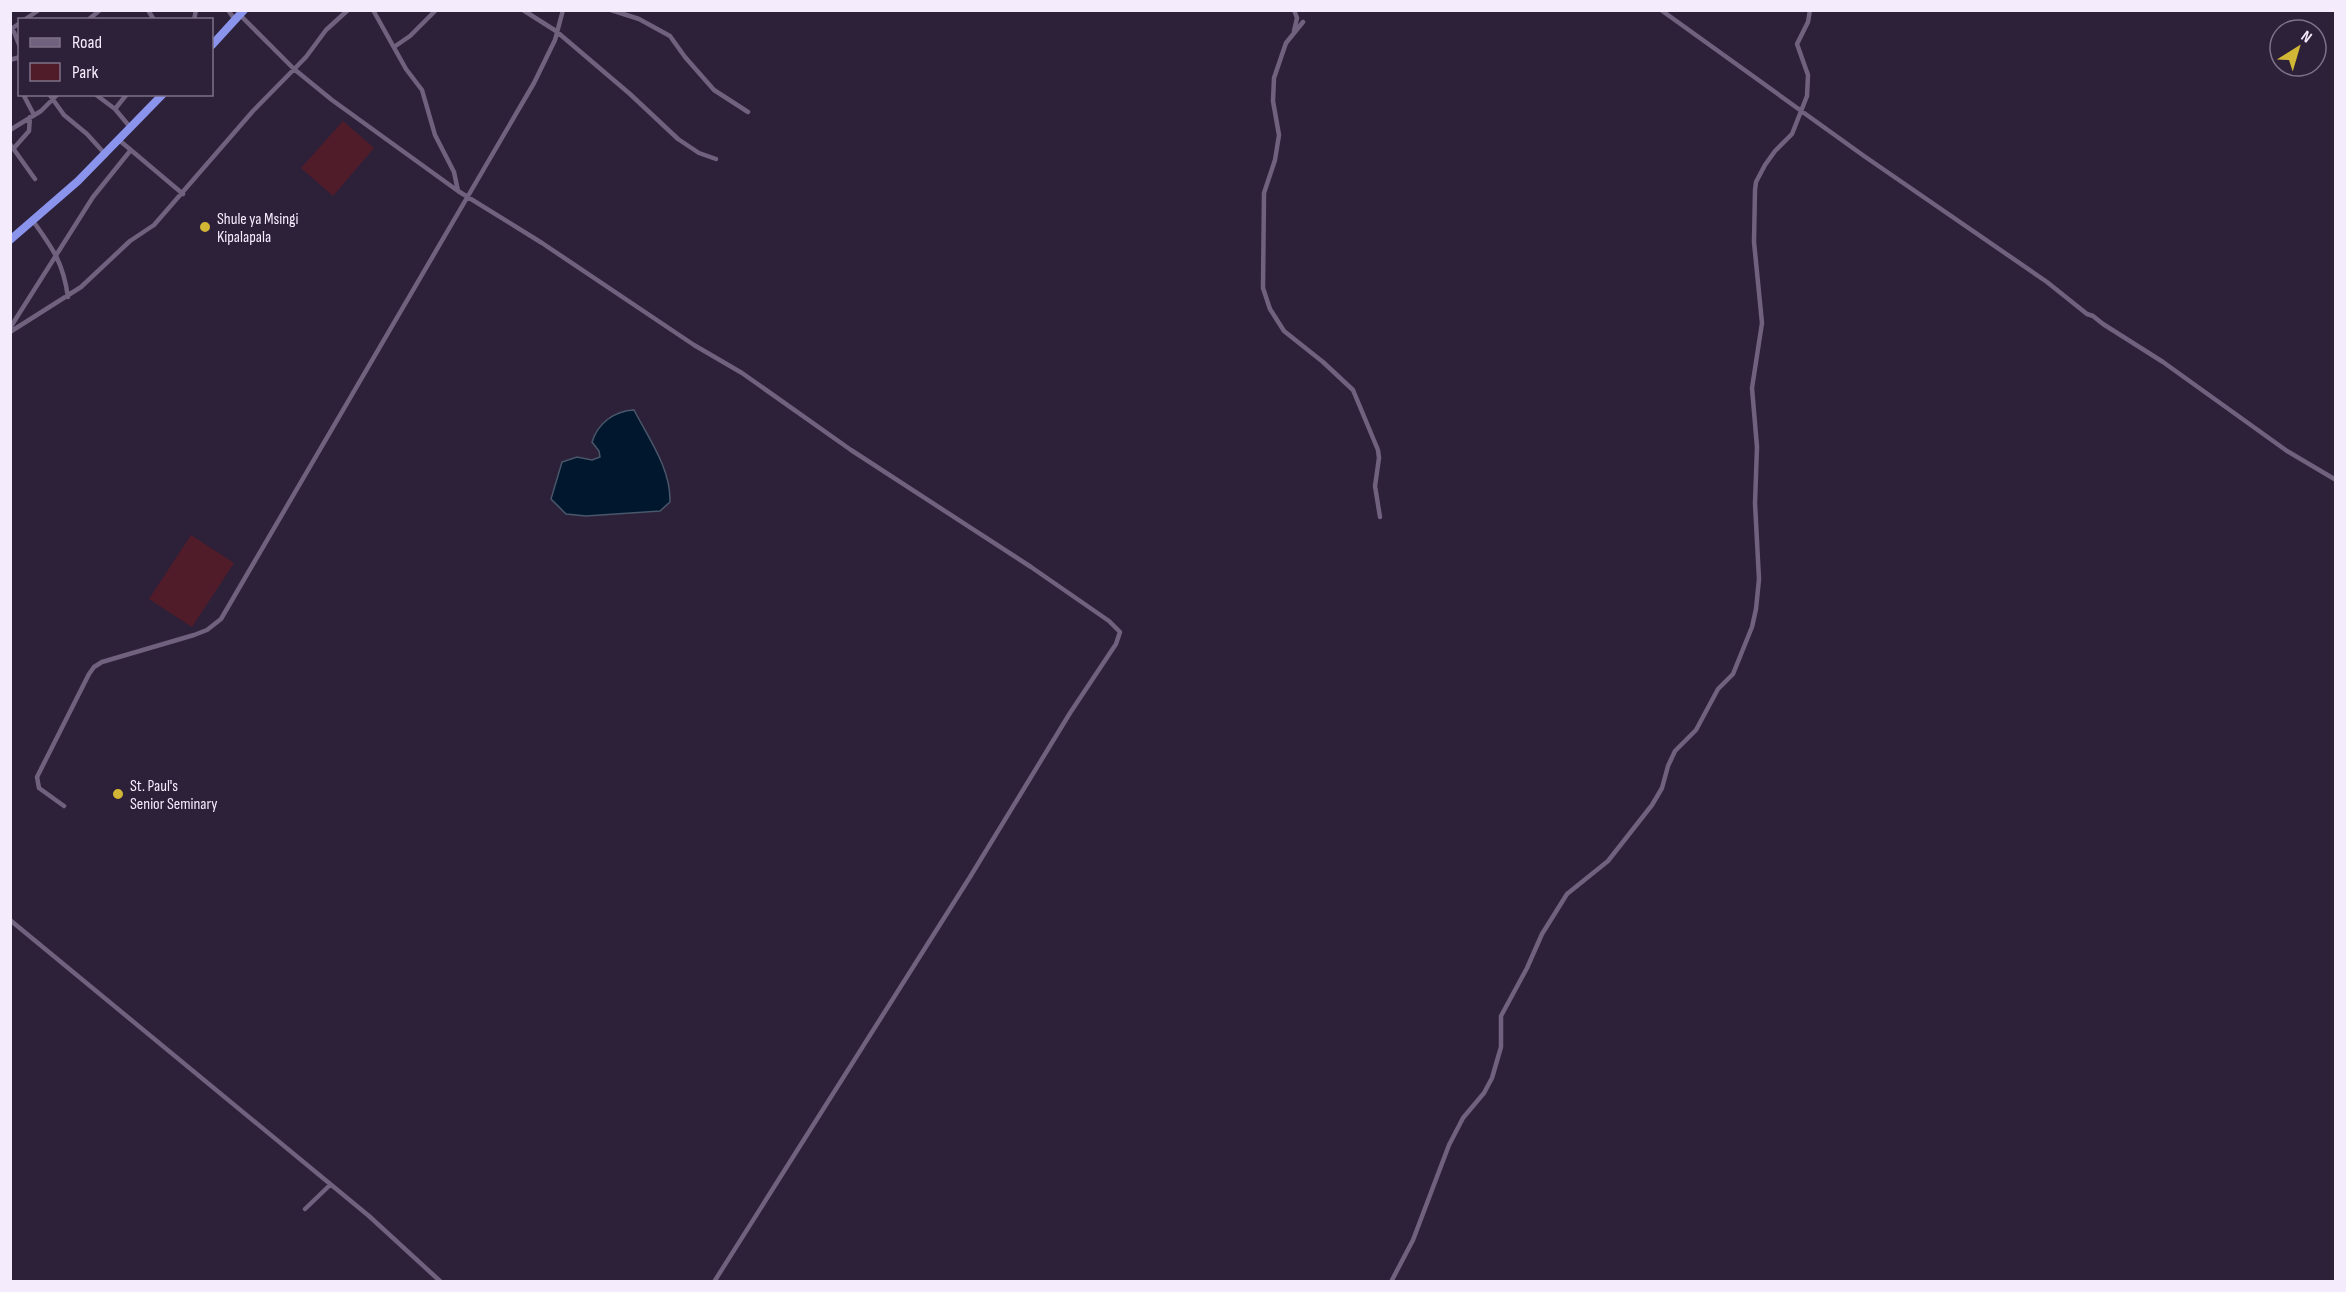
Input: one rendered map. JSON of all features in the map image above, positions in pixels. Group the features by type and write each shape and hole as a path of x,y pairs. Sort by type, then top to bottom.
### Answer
{"highway":[{"path":"213,44 240,15"},
{"path":"10,240 106,155 158,96"}],"street":[{"path":"228,10 240,15 294,69 332,100 458,191 570,261 694,345 742,373 851,450 1031,567 1109,621 1120,632 1119,639 1070,713 970,877 714,1281"},
{"path":"10,330 68,297 97,274 130,241 154,225 253,111 310,52 326,30 348,10"},
{"path":"373,10 394,48 422,90 435,135 454,172 458,191"},
{"path":"394,48 410,36 436,10"},
{"path":"524,10 556,31 630,94 678,140 699,153 717,159"},
{"path":"64,806 39,788 37,777 89,674 102,662 194,635 207,630 221,619 534,83 555,40 562,10"},
{"path":"611,10 639,19 670,36 714,90 748,112"},
{"path":"1293,33 1297,18 1294,10"},
{"path":"1661,10 1800,111 2047,282 2087,314 2163,362 2287,451 2336,480"},
{"path":"1391,1281 1413,1240 1449,1145 1463,1118 1484,1093 1492,1078 1500,1047 1501,1016 1542,934 1567,894 1608,861 1652,805 1662,788 1675,751 1696,730 1718,689 1733,674 1749,635 1756,609 1759,550 1755,496 1757,447 1752,398 1762,323 1754,242 1755,190 1756,182 1765,165 1792,134 1807,96 1809,80 1797,44 1808,22 1810,10"},
{"path":"1303,22 1286,43 1274,78 1273,101 1280,135 1275,160 1264,193 1263,288 1270,309 1284,331 1353,390 1378,450 1375,486 1380,517"},
{"path":"11,29 18,44"},
{"path":"24,96 32,116 29,131 12,146 35,179"},
{"path":"98,96 115,109 130,127"},
{"path":"115,109 125,96"},
{"path":"10,130 32,116 51,97 64,115 87,134 106,155"},
{"path":"118,140 183,194"},
{"path":"10,330 104,181 130,151"},
{"path":"33,221 57,253 66,281 68,297"},
{"path":"10,920 369,1216 441,1281"},
{"path":"305,1209 330,1185"}],"green space":[{"path":"343,121 374,148 333,196 301,168"},
{"path":"191,535 234,563 192,627 149,599"}],"water":[{"path":"634,410 663,466 670,502 660,511 586,516 566,514 551,499 562,462 577,457 592,460 600,457 599,451 592,442 598,429 608,419"}],"place":[{"name":"Shule ya Msingi Kipalapala","path":"205,227"},
{"name":"St. Paul's Senior Seminary","path":"118,794"}]}
